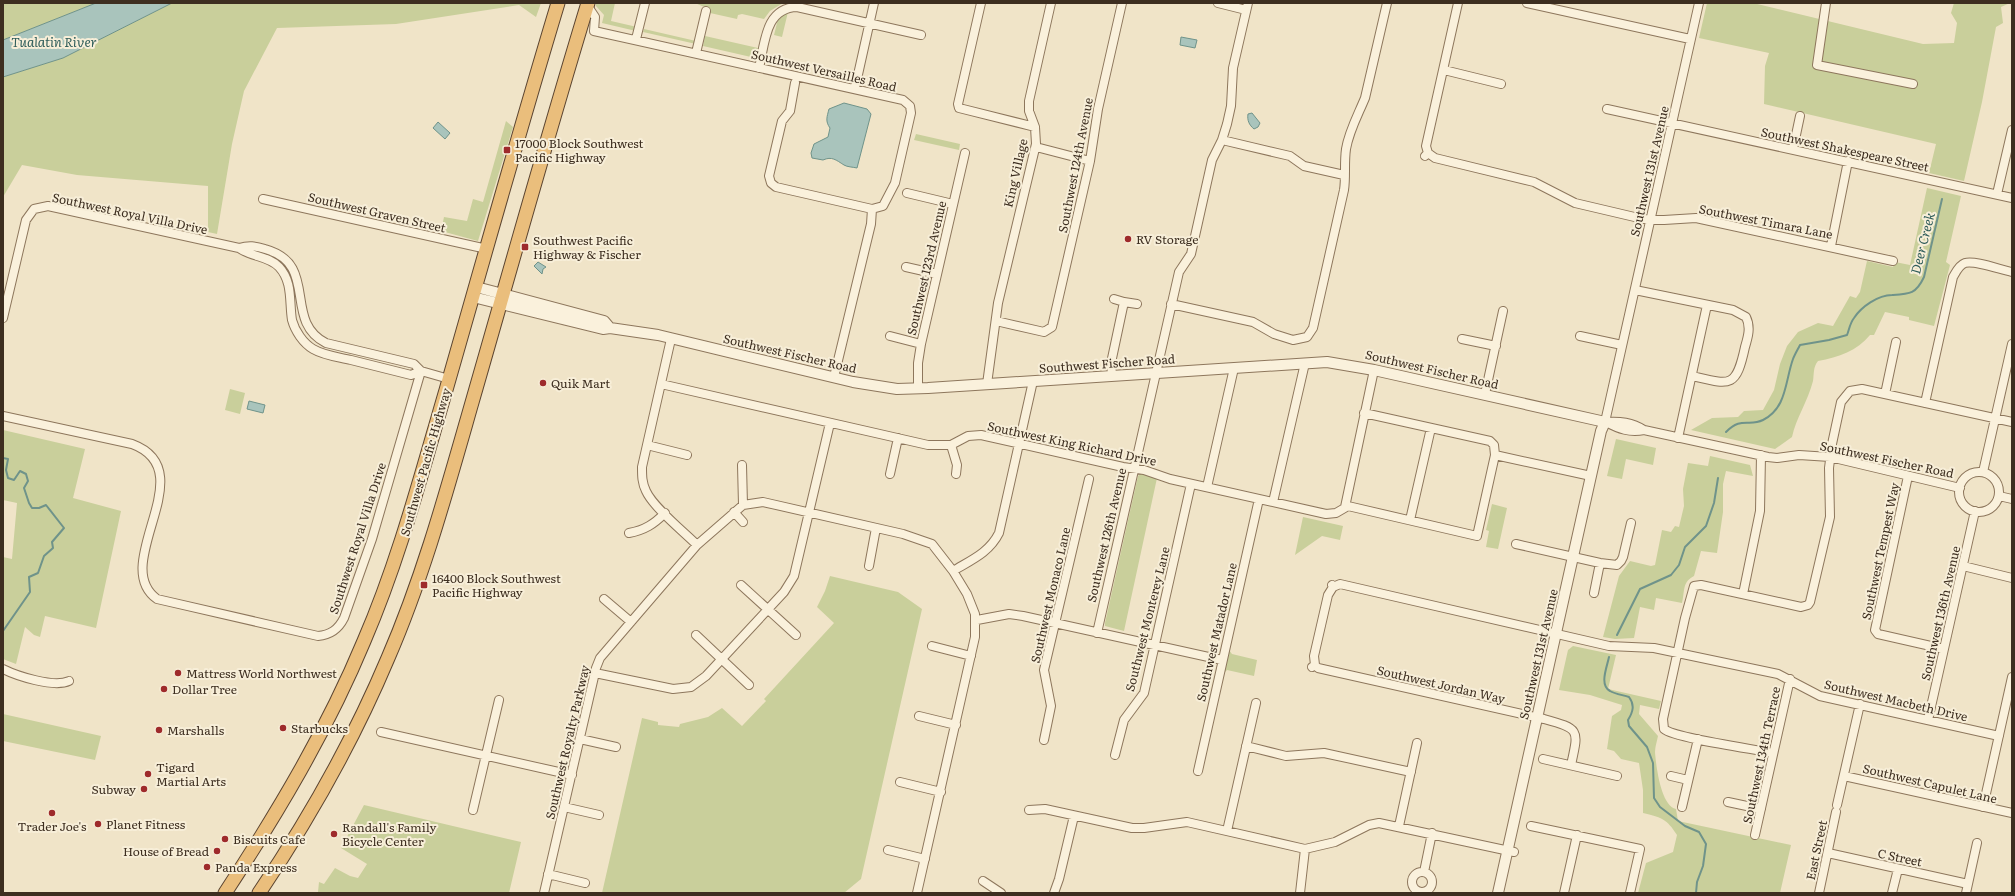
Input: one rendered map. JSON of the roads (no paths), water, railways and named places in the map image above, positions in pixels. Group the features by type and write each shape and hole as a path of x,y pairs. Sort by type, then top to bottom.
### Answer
{"highway":[{"name":"Southwest Pacific Highway","path":"225,893 286,796 313,748 350,673 381,598 396,557 475,292 558,3"},
{"path":"258,893 296,836 344,751 391,651 408,608 429,546 587,4"}],"street":[{"path":"636,39 644,3"},
{"path":"855,88 874,3"},
{"name":"King Village","path":"981,3 958,104 959,108 1035,127 1036,148 998,303 987,384"},
{"path":"1035,127 1029,111 1029,101 1051,3"},
{"name":"Southwest 124th Avenue","path":"996,321 1044,332 1049,330 1053,323 1090,161 1098,109 1122,3"},
{"path":"1218,3 1247,6"},
{"path":"1171,304 1252,322 1288,339 1301,339 1307,337 1313,328 1344,190 1348,140 1365,98 1387,3"},
{"path":"1458,3 1444,70 1501,84"},
{"path":"1527,3 1690,39"},
{"name":"Southwest 131st Avenue","path":"1576,558 1590,476 1601,431 1605,422 1652,219 1690,39 1700,3"},
{"path":"1826,3 1817,65 1913,84"},
{"name":"Southwest Versailles Road","path":"587,4 595,17 594,31 636,39 903,100 910,106 911,113 895,183 883,206 872,209"},
{"name":"Southwest 126th Avenue","path":"1097,633 1179,272 1191,254 1212,160 1222,140 1231,106 1233,68 1247,6"},
{"path":"759,68 771,20 776,13 786,8 796,8 921,35"},
{"path":"696,53 706,11"},
{"name":"Southwest Timara Lane","path":"1444,70 1426,146 1426,155 1534,182 1575,203 1652,219 1664,220 1696,218 1831,246 1894,261"},
{"path":"795,83 790,111 782,121 769,176 771,183 776,187 872,209 871,224 834,377"},
{"name":"Southwest Shakespeare Street","path":"1607,109 2012,198"},
{"path":"1793,149 1800,116"},
{"path":"1998,194 2012,130"},
{"path":"1222,140 1290,156 1304,166 1344,175"},
{"path":"1036,148 1090,161"},
{"name":"Southwest 123rd Avenue","path":"918,388 920,344 965,153"},
{"path":"1831,246 1848,161"},
{"path":"907,193 953,204"},
{"name":"Southwest Graven Street","path":"263,199 487,249"},
{"name":"Southwest Royal Villa Drive","path":"3,318 26,220 29,214 40,207 48,206 238,248 248,245 270,250 291,265 298,282 306,325 317,339 326,343 414,364 421,371 449,379"},
{"path":"1925,403 1953,277 1957,269 1965,263 2012,272"},
{"path":"906,267 937,274"},
{"path":"1635,290 1733,310 1744,315 1749,328 1738,375 1720,382 1692,376"},
{"name":"Southwest Fischer Road","path":"475,292 604,321 610,328 672,339 884,388 918,388 987,384 1305,363 1341,363 1605,422 1619,429 1634,432 1644,430 1761,456 1777,458 1799,455 1830,457 1960,488"},
{"path":"1114,299 1136,304"},
{"path":"1112,375 1111,363 1124,302"},
{"path":"1678,438 1707,305"},
{"path":"1485,394 1503,311"},
{"path":"890,336 920,344"},
{"path":"1580,336 1622,345"},
{"path":"1462,338 1496,346"},
{"path":"672,339 642,467 642,480 646,493 697,545"},
{"path":"1885,394 1896,342"},
{"path":"1984,472 2012,347"},
{"path":"1273,502 1305,363"},
{"path":"1207,487 1234,368"},
{"path":"1364,413 1490,441 1494,445 1495,455 1477,536 1410,520 1345,507 1364,413 1374,370"},
{"name":"Southwest Royal Villa Drive","path":"3,416 132,444 144,450 150,456 159,471 160,488 142,576 150,594 157,599 318,636 330,634 341,625 344,618 372,539 405,431 421,371"},
{"path":"953,571 986,551 994,544 998,533 1033,381"},
{"name":"Southwest King Richard Drive","path":"661,384 928,445 951,445 968,436 975,435 1123,467 1134,468 1191,484 1330,515 1345,507"},
{"path":"1773,753 1698,739 1669,732 1664,729 1663,719 1691,592 1696,585 1796,606 1808,605 1812,599 1830,517 1830,457 1841,402 1845,395 1855,389 1885,394 2012,422"},
{"name":"Southwest 131st Avenue","path":"1505,893 1511,851 1540,718 1606,433 1605,422"},
{"path":"595,673 662,688 682,690 697,683 790,586 794,576 810,513 830,423"},
{"path":"1410,520 1431,428"},
{"path":"890,474 898,438"},
{"path":"647,445 687,455"},
{"path":"951,445 957,466 956,474"},
{"path":"1495,455 1590,476"},
{"path":"1743,594 1760,511 1761,456"},
{"path":"742,465 743,505"},
{"path":"1976,472 1984,472 1996,480 1999,488 1999,496 1996,503 1990,508 1975,511 1962,502 1960,488 1964,479 1969,475 1976,472"},
{"name":"Southwest Tempest Way","path":"1908,476 1875,630 1878,634 1944,649"},
{"name":"Southwest Monaco Lane","path":"1044,740 1051,706 1044,670 1089,479"},
{"name":"Southwest Monterey Lane","path":"1115,755 1124,720 1144,693 1191,484"},
{"path":"1999,496 2012,499"},
{"name":"Southwest Matador Lane","path":"1198,771 1259,499"},
{"name":"Southwest Royalty Parkway","path":"544,893 595,673 603,653 697,545 743,505 763,502 927,541 936,549 953,571 967,594 977,620"},
{"name":"Southwest 136th Avenue","path":"1928,720 1975,511"},
{"path":"734,512 743,522"},
{"path":"630,533 641,531 653,524 665,513"},
{"path":"1516,544 1612,566 1621,562 1631,523"},
{"path":"869,566 876,528"},
{"path":"1594,592 1600,563"},
{"path":"1963,566 2012,578"},
{"name":"Southwest Jordan Way","path":"1559,634 1340,584 1332,586 1328,595 1313,666 1540,718 1570,727 1576,733 1576,745 1571,765"},
{"path":"741,585 796,634"},
{"path":"604,599 631,622"},
{"path":"917,893 971,656 977,620 1009,614 1023,616 1222,660"},
{"name":"Southwest Macbeth Drive","path":"1559,634 1609,646 1635,646 1678,652 1778,674 1820,696 1999,736"},
{"path":"696,635 749,685"},
{"path":"932,646 971,656"},
{"path":"3,669 50,683 69,681"},
{"path":"1983,807 2012,677"},
{"name":"Southwest 134th Terrace","path":"1755,835 1790,679"},
{"path":"473,810 499,700"},
{"path":"1227,831 1256,703"},
{"name":"East Street","path":"1819,893 1860,704"},
{"path":"919,716 956,724"},
{"path":"381,732 572,775"},
{"path":"580,739 616,747"},
{"path":"1682,807 1698,739"},
{"path":"1399,826 1417,743"},
{"path":"1246,746 1286,756 1324,753 1411,772"},
{"path":"1543,759 1617,776"},
{"path":"1671,776 1688,780"},
{"name":"Southwest Capulet Lane","path":"1844,776 2012,813"},
{"path":"900,782 941,792"},
{"path":"1728,802 1761,809"},
{"path":"564,807 599,815"},
{"path":"1029,810 1045,809 1132,828 1144,828 1187,822 1305,849 1335,842 1369,825 1379,823 1432,833 1511,851"},
{"path":"1054,893 1074,816"},
{"path":"1531,826 1640,850 1630,893"},
{"path":"1424,872 1432,833"},
{"path":"1564,893 1577,835"},
{"path":"1966,893 1977,843"},
{"path":"1300,893 1305,849"},
{"path":"888,850 925,859"},
{"name":"Southwest 131st Avenue","path":"1498,893 1511,851"},
{"name":"C Street","path":"1828,853 1968,884"},
{"path":"1892,893 1898,869"},
{"path":"1424,872 1430,876 1432,884 1428,890 1420,892 1413,886 1412,879 1417,874 1424,872"},
{"path":"548,874 585,883"},
{"path":"982,881 1001,893"}],"water":[{"name":"Tualatin River","path":"96,3 172,3 63,58 3,77 3,40"},
{"path":"1181,37 1197,40 1195,48 1180,45"},
{"path":"844,103 867,109 871,114 857,168 845,166 836,160 812,158 811,153 814,144 828,137 830,128 827,123 829,109"},
{"path":"1252,113 1260,123 1258,127 1254,129 1248,118 1248,114"},
{"path":"438,122 450,133 445,139 433,128"},
{"path":"538,262 546,267 543,269 542,274 534,266"},
{"path":"249,401 265,405 263,413 247,409"}],"waterway":[{"name":"Deer Creek","path":"1726,432 1736,424 1753,423 1763,420 1771,415 1777,408 1784,393 1790,367 1800,345 1847,335 1854,318 1870,302 1881,297 1912,292 1918,287 1924,277 1942,199"},
{"path":"3,458 8,459 6,470 8,478 14,480 20,471 26,474 28,481 24,488 32,508 39,508 46,505 64,528 52,542 53,548 44,556 38,573 29,577 30,592 3,631"},
{"name":"Deer Creek","path":"1617,635 1640,589 1671,575 1679,565 1685,547 1706,526 1714,503 1718,478"},
{"name":"Deer Creek","path":"1609,657 1604,680 1605,685 1610,691 1629,697 1631,700 1633,708 1628,720 1629,726 1647,747 1653,763 1654,798 1660,807 1685,826 1699,832 1706,844 1703,866 1697,882 1696,893"}],"place":[{"name":"17000 Block Southwest Pacific Highway","path":"507,150"},
{"name":"RV Storage","path":"1128,239"},
{"name":"Southwest Pacific Highway & Fischer","path":"525,247"},
{"name":"Quik Mart","path":"543,383"},
{"name":"16400 Block Southwest Pacific Highway","path":"424,585"},
{"name":"Mattress World Northwest","path":"178,673"},
{"name":"Dollar Tree","path":"164,689"},
{"name":"Starbucks","path":"283,728"},
{"name":"Marshalls","path":"159,730"},
{"name":"Tigard Martial Arts","path":"148,774"},
{"name":"Subway","path":"144,789"},
{"name":"Trader Joe's","path":"52,813"},
{"name":"Planet Fitness","path":"98,824"},
{"name":"Randall's Family Bicycle Center","path":"334,834"},
{"name":"Biscuits Cafe","path":"225,839"},
{"name":"House of Bread","path":"217,851"},
{"name":"Panda Express","path":"207,867"}]}
